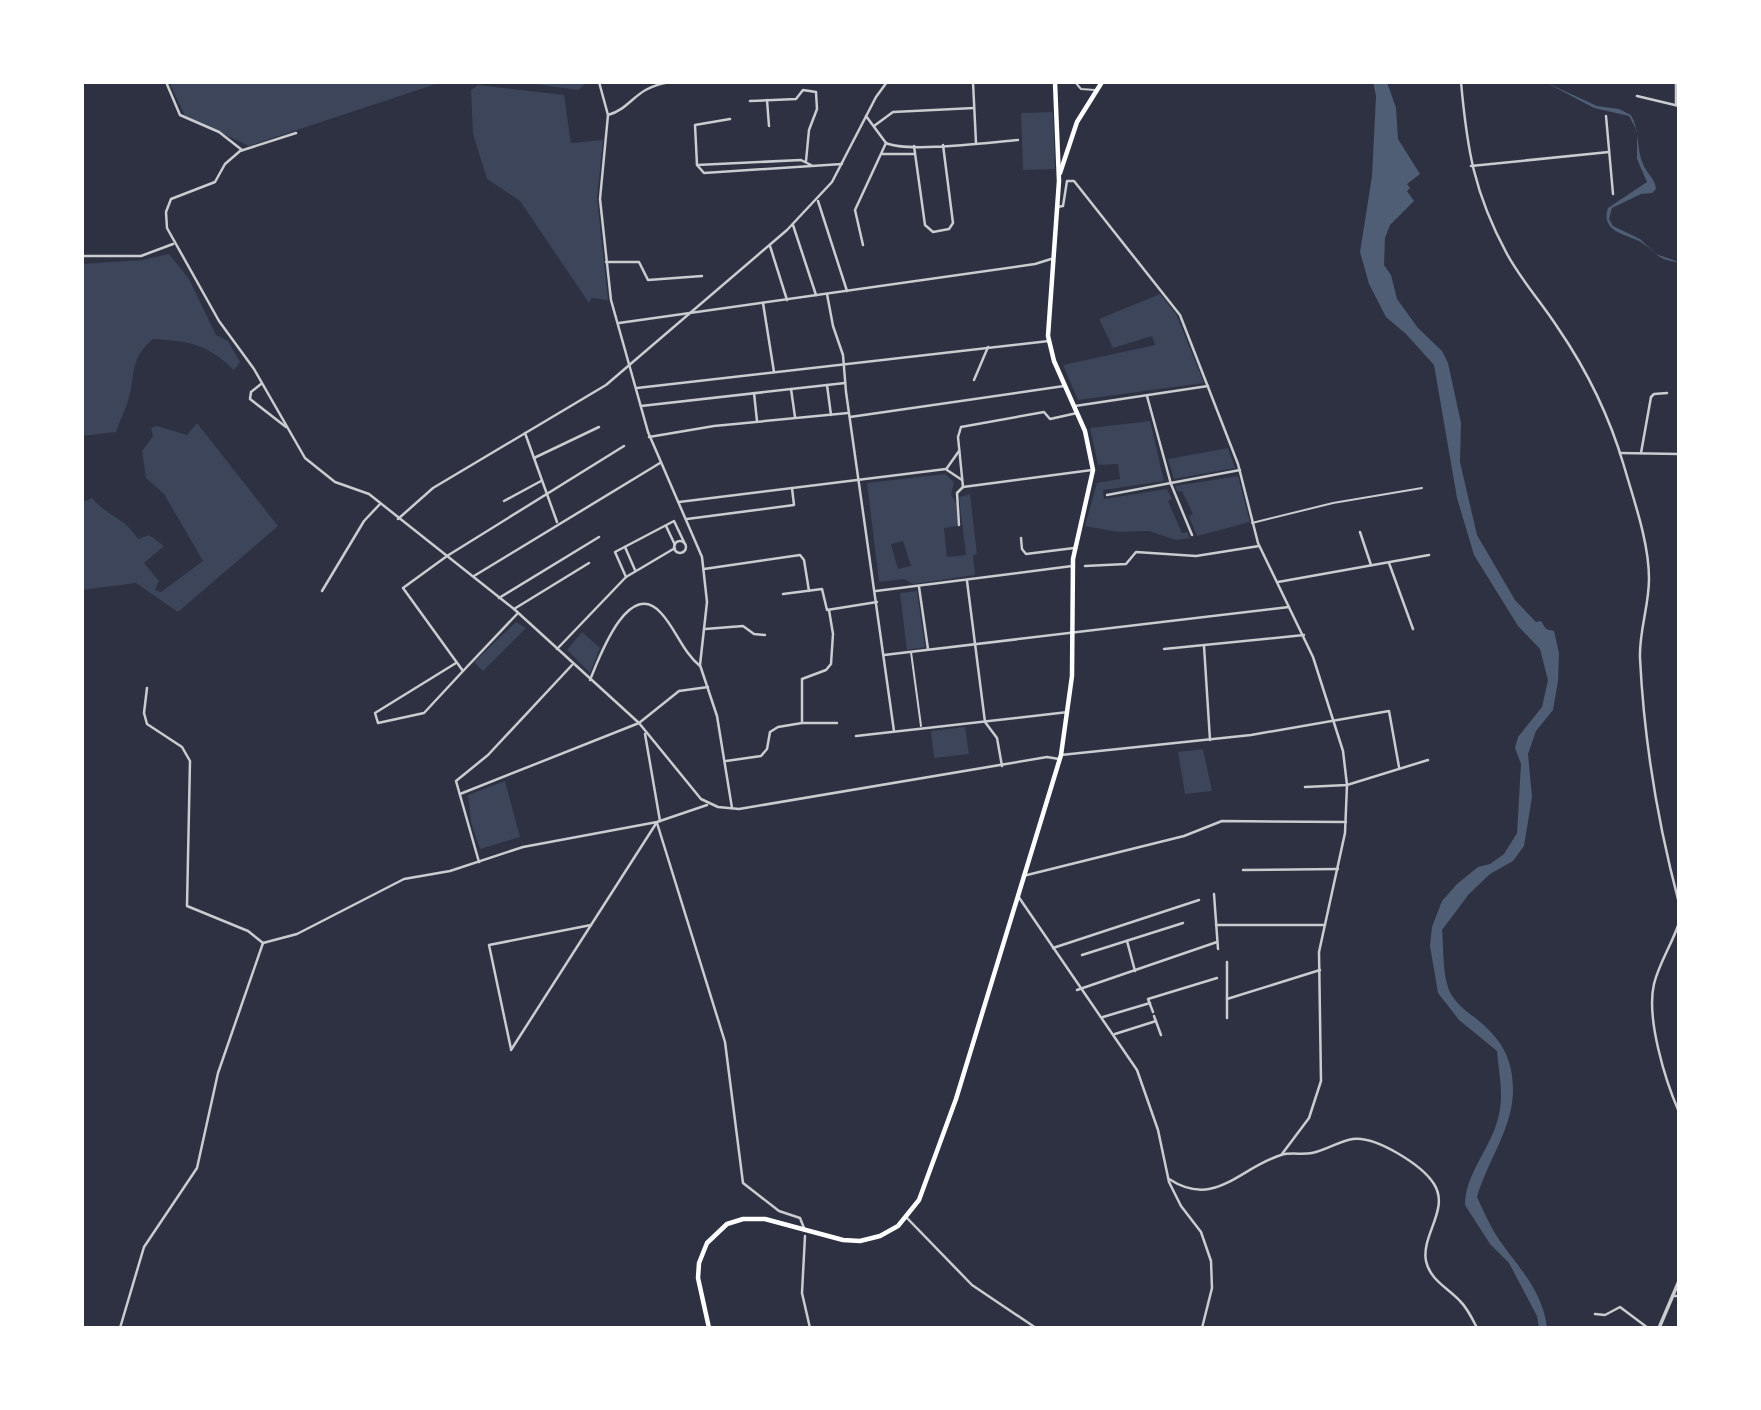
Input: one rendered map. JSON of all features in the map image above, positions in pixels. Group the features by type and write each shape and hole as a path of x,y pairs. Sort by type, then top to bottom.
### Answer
{"main road":[{"path":"709,1328 698,1272 703,1250 713,1236 727,1224 743,1219 765,1219 843,1240 860,1241 883,1235 907,1218 922,1194 940,1145 1060,757 1068,712 1074,548 1093,470 1079,413 1065,386 1049,341 1051,259 1059,181 1055,82"},
{"path":"1059,181 1067,146 1082,112 1102,82"},
{"path":"1058,143 1067,146"}],"street":[{"path":"166,82 180,115 219,132 242,150"},
{"path":"599,82 608,115 600,190 611,300 649,437 680,502 697,543 704,569 707,602 700,666"},
{"path":"608,115 617,112 642,90 670,82"},
{"path":"398,519 431,490 572,408 631,366 793,225 818,200 842,164 887,82"},
{"path":"973,82 976,143"},
{"path":"1461,82 1471,166 1504,249 1580,363 1620,453 1648,571 1648,592 1640,636 1641,671 1663,833 1679,903"},
{"path":"1637,96 1677,106 1675,82"},
{"path":"750,101 797,99 804,90 816,92 817,107 809,129 806,161"},
{"path":"767,100 769,126"},
{"path":"874,126 892,112 974,108"},
{"path":"866,116 888,144 890,156"},
{"path":"1606,116 1613,194"},
{"path":"730,119 695,125 697,165 707,173 842,164"},
{"path":"296,134 242,150 225,164 215,182 170,201 166,223 173,244 311,465 335,482 365,491 514,609 639,723 695,793 709,804 732,809 1047,757 1210,740 1335,722 1389,711 1399,767"},
{"path":"888,144 914,146 1018,140"},
{"path":"863,245 855,210 888,144"},
{"path":"914,146 926,228 932,232 947,230 953,220 943,145"},
{"path":"1471,166 1609,152"},
{"path":"882,154 890,156 915,153"},
{"path":"697,165 806,161 811,165"},
{"path":"1057,207 1063,205 1069,180 1087,194 1180,315 1240,470 1259,546 1304,635 1335,722 1348,785 1339,869 1320,945 1319,1091 1306,1122 1282,1154"},
{"path":"818,200 846,291"},
{"path":"793,225 816,296"},
{"path":"82,256 141,257 173,244"},
{"path":"769,245 787,300"},
{"path":"618,323 816,296 1051,259"},
{"path":"606,262 639,262 644,277 649,280 702,276"},
{"path":"827,294 845,366 849,415 894,731"},
{"path":"763,303 774,373"},
{"path":"637,388 1049,341"},
{"path":"974,380 988,347"},
{"path":"641,406 845,383"},
{"path":"261,384 251,393 250,399 288,429"},
{"path":"827,385 831,415"},
{"path":"649,437 831,415 934,407 1065,386"},
{"path":"1075,406 1208,386"},
{"path":"791,389 795,419"},
{"path":"754,393 757,423"},
{"path":"1641,453 1651,397 1654,394 1667,393"},
{"path":"1147,396 1171,484 1192,536"},
{"path":"268,415 275,405"},
{"path":"963,487 959,430 1044,412 1050,419 1079,413"},
{"path":"534,458 599,427"},
{"path":"525,433 557,524"},
{"path":"463,671 402,587 624,446"},
{"path":"946,470 959,451"},
{"path":"1620,453 1679,454"},
{"path":"474,576 661,462"},
{"path":"680,502 946,470 962,480"},
{"path":"959,525 957,494 963,487 1093,470"},
{"path":"1107,495 1240,470"},
{"path":"504,501 542,480"},
{"path":"687,519 794,505 792,488"},
{"path":"322,591 364,521 380,505"},
{"path":"626,577 615,552 666,526 676,522 685,544 681,553 675,547 666,526"},
{"path":"1360,532 1371,565"},
{"path":"499,598 599,537"},
{"path":"1021,538 1022,549 1028,554 1074,548"},
{"path":"557,649 635,570 675,547 678,541 685,544 697,543"},
{"path":"1085,566 1126,564 1136,552 1194,556 1259,546"},
{"path":"625,547 635,570"},
{"path":"704,569 801,555 805,562 809,590"},
{"path":"1278,582 1429,555"},
{"path":"1388,562 1413,629"},
{"path":"514,609 589,563"},
{"path":"876,591 1072,566"},
{"path":"967,580 985,722 998,739 1002,766"},
{"path":"919,587 928,649"},
{"path":"783,594 823,590 833,634 831,662 827,670 802,679 802,723"},
{"path":"828,610 877,602"},
{"path":"590,680 616,623 643,606 653,606 661,612 680,644 700,666 708,687 716,712 732,809"},
{"path":"884,655 1073,630 1289,607"},
{"path":"456,663 376,713 377,723 424,713 518,613"},
{"path":"704,629 743,626 756,635 765,635"},
{"path":"1164,649 1304,635"},
{"path":"1204,646 1210,740"},
{"path":"479,862 456,781 488,755 573,663"},
{"path":"460,794 639,723 679,691 708,687"},
{"path":"148,688 144,713 147,724 182,747 191,765 187,906 246,930 263,943"},
{"path":"856,736 1068,712"},
{"path":"724,761 759,757 767,749 769,732 778,726 837,723"},
{"path":"645,731 659,822 724,1042 743,1183 779,1211 800,1218 804,1228"},
{"path":"1305,787 1348,785 1428,760"},
{"path":"263,943 297,934 398,881 479,862 521,848 659,822 709,804"},
{"path":"1023,876 1184,836 1217,822 1346,821"},
{"path":"591,925 489,945 511,1050 659,822"},
{"path":"1243,870 1339,869"},
{"path":"1214,894 1218,950"},
{"path":"1018,896 1079,990 1115,1034 1139,1076 1158,1132 1168,1178 1181,1206 1202,1234 1211,1261 1212,1288 1202,1328"},
{"path":"1053,948 1199,900"},
{"path":"1082,955 1183,923"},
{"path":"1679,923 1657,972 1651,1002 1668,1082 1679,1112"},
{"path":"1216,925 1325,925"},
{"path":"1127,941 1135,971"},
{"path":"1079,990 1217,942"},
{"path":"120,1328 143,1250 197,1168 218,1073 263,943"},
{"path":"1227,962 1227,1018"},
{"path":"1227,999 1320,971"},
{"path":"1161,1035 1149,999 1217,978"},
{"path":"1101,1017 1150,1003"},
{"path":"1115,1034 1156,1021"},
{"path":"1168,1178 1188,1189 1211,1190 1282,1154 1310,1153 1346,1141 1365,1139 1381,1144 1424,1172 1435,1185 1439,1202 1426,1245 1427,1265 1436,1280 1466,1307 1477,1328"},
{"path":"907,1218 972,1285 1036,1328"},
{"path":"805,1236 802,1293 810,1328"},
{"path":"1659,1328 1677,1296 1679,1281"},
{"path":"1595,1314 1605,1315 1620,1307 1648,1328"}],"lane":[{"path":"1075,82 1083,90 1096,89"},
{"path":"1252,523 1333,502 1422,488"},
{"path":"911,652 922,727"}],"shaded area":[{"path":"169,82 442,82 249,146 185,116"},
{"path":"519,82 588,82 578,90"},
{"path":"1373,82 1387,82 1396,108 1398,139 1420,174 1407,184 1410,188 1407,191 1414,201 1390,225 1385,238 1384,265 1391,275 1397,299 1418,328 1442,351 1448,363 1461,423 1460,462 1477,535 1515,600 1536,622 1541,621 1546,629 1554,631 1559,653 1553,710 1536,731 1528,754 1532,797 1524,846 1513,861 1490,874 1469,894 1442,930 1445,972 1451,994 1498,1040 1511,1067 1513,1090 1509,1118 1477,1197 1497,1236 1536,1292 1547,1328 1539,1328 1537,1316 1509,1263 1490,1244 1465,1205 1469,1183 1493,1132 1501,1104 1497,1051 1459,1020 1438,993 1430,946 1432,927 1442,901 1478,867 1490,864 1504,854 1517,833 1521,764 1515,748 1518,737 1542,707 1548,680 1540,649 1518,626 1474,555 1457,498 1434,365 1406,334 1386,317 1369,284 1360,252 1372,176 1376,96"},
{"path":"1545,82 1597,106 1619,109 1631,115 1636,129 1629,116 1594,108"},
{"path":"478,85 564,95 571,143 603,140 597,198 608,300 592,298 589,303 520,201 487,179 473,134 471,90"},
{"path":"1053,112 1055,169 1023,170 1021,113"},
{"path":"1637,134 1641,158 1656,189 1612,208 1609,219 1613,226 1640,239 1656,254 1679,262 1656,255 1644,244 1615,230 1606,216 1608,208 1647,182 1637,159"},
{"path":"169,254 189,279 216,335 228,341 240,362 234,370 206,349 178,341 153,339 138,358 129,399 116,432 82,436 82,264 142,260"},
{"path":"1160,294 1176,314 1204,383 1078,400 1063,365 1155,345 1152,336 1113,348 1099,319"},
{"path":"1150,421 1164,481 1103,490 1104,499 1167,489 1172,499 1168,501 1182,533 1187,532 1190,538 1176,540 1149,531 1118,532 1085,526 1097,483 1120,479 1118,464 1098,465 1090,428"},
{"path":"197,423 278,526 178,612 136,583 82,590 82,498 85,501 92,498 127,526 138,539 149,535 164,546 144,563 159,581 155,590 161,592 203,561 164,494 146,478 142,451 153,436 151,428 157,426 187,435"},
{"path":"1228,448 1235,468 1174,479 1168,459"},
{"path":"945,474 954,482 951,495 956,503 958,526 944,528 947,557 966,555 959,497 970,494 977,554 973,555 975,575 913,584 904,579 879,582 867,483","holes":["903,541 911,566 898,569 891,544"]},
{"path":"1238,476 1250,522 1197,536 1189,516 1193,514 1182,491 1178,492 1175,486"},
{"path":"917,591 925,647 907,650 900,593"},
{"path":"516,622 526,628 483,671 474,662"},
{"path":"582,632 600,648 590,673 567,650"},
{"path":"965,727 969,754 934,758 931,731"},
{"path":"1203,749 1212,791 1185,794 1178,752"},
{"path":"505,781 520,837 480,849 471,822 468,795"}]}
